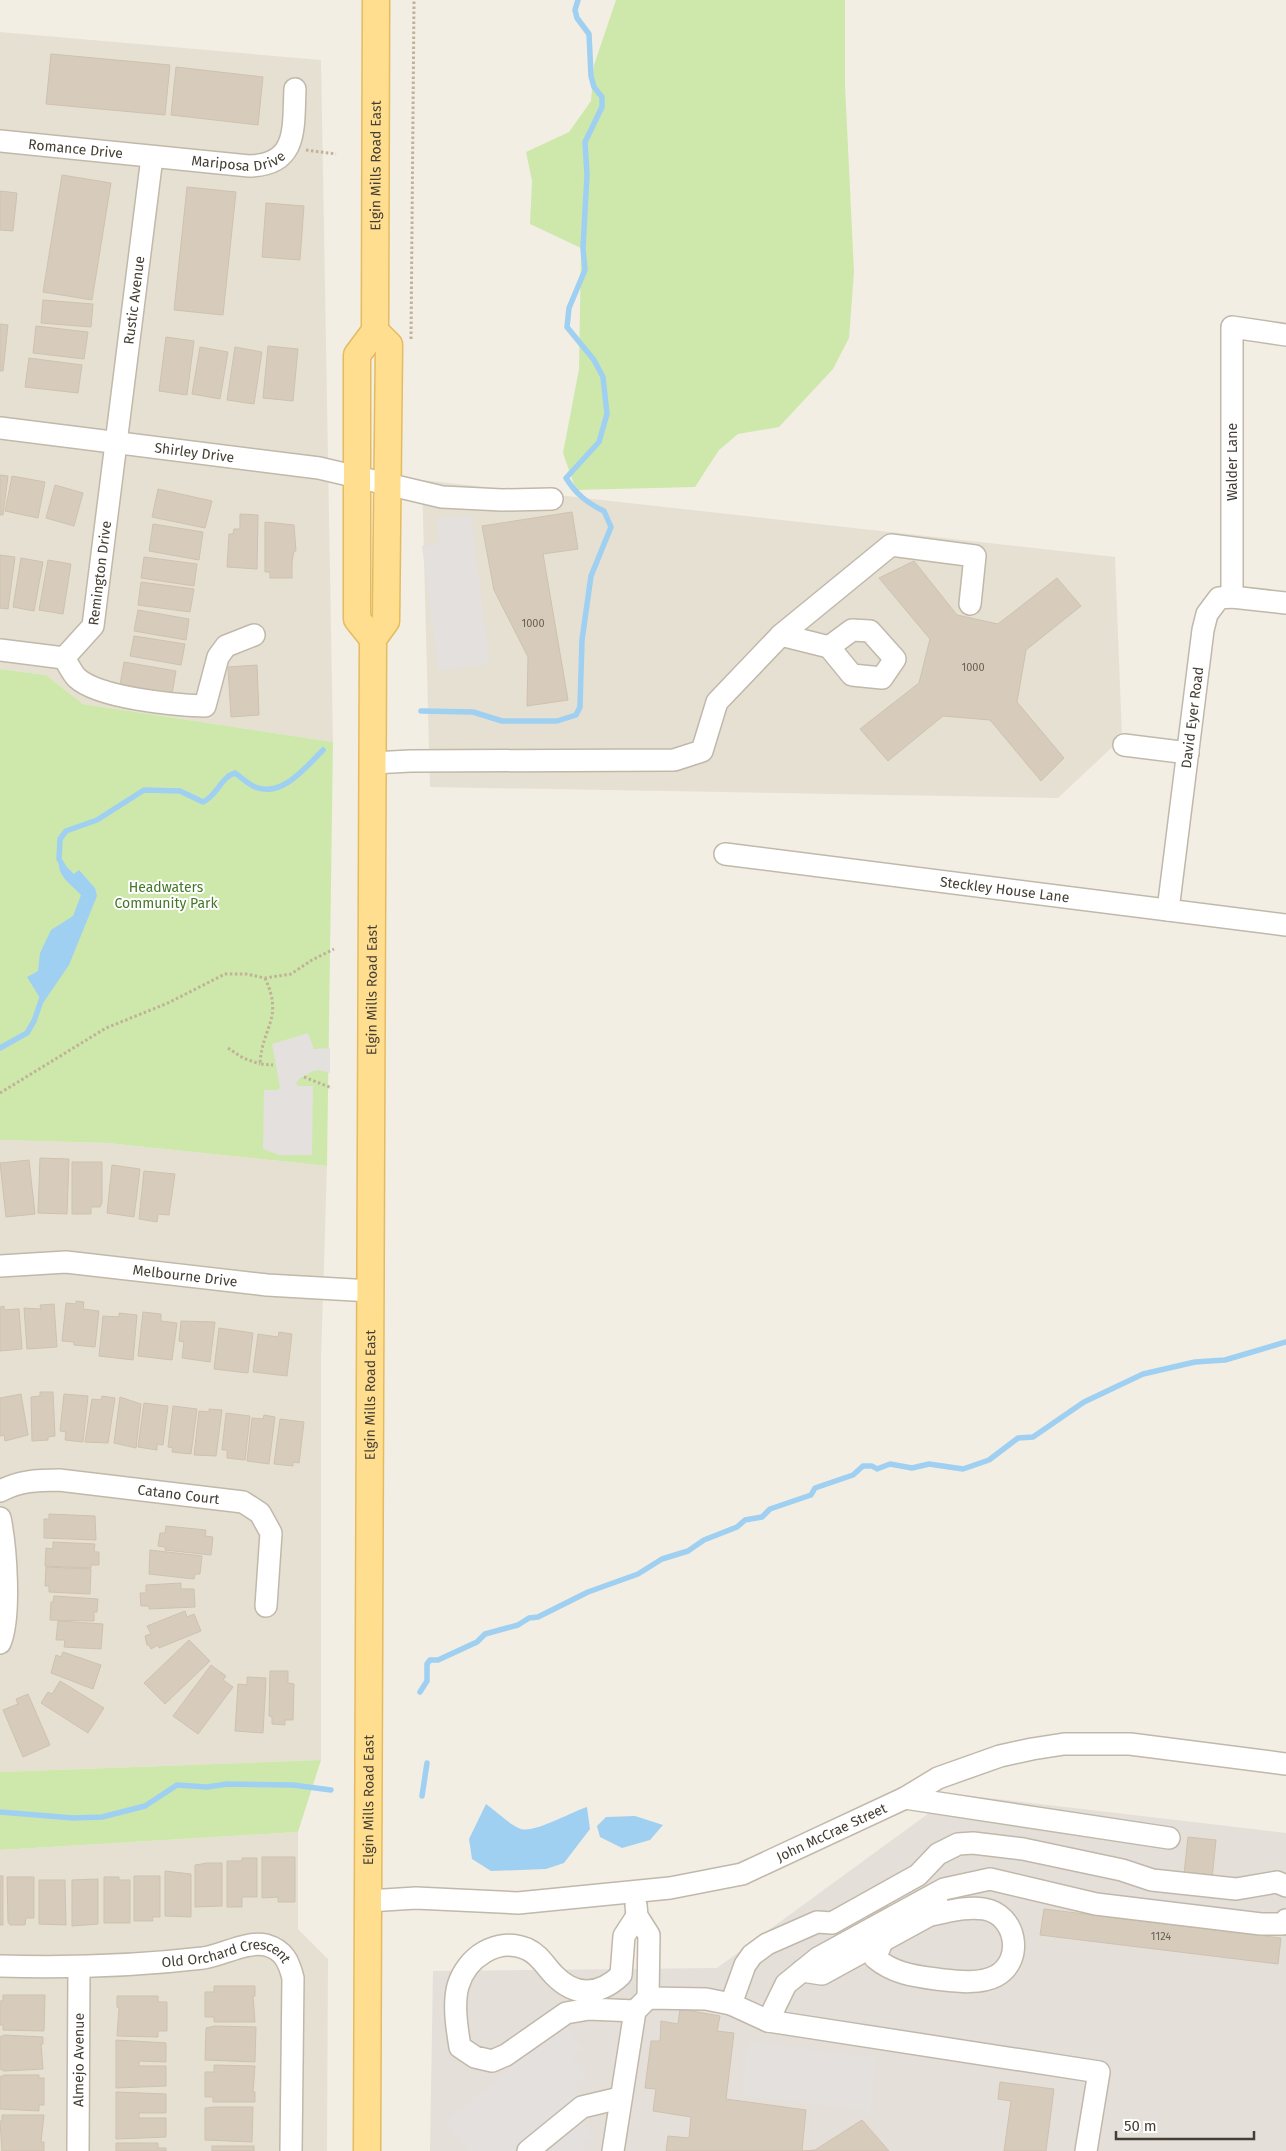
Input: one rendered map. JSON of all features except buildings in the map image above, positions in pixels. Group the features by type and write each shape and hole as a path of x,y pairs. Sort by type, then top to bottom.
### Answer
{"main road":[{"name":"Elgin Mills Road East","path":"374,331 376,0"},
{"path":"374,331 390,345 386,621 373,639 357,619 357,355 374,331"},
{"name":"Elgin Mills Road East","path":"367,2151 373,639"}],"street":[{"name":"Mariposa Drive","path":"152,157 266,166 280,159 292,138 295,89"},
{"name":"Romance Drive","path":"0,141 152,157"},
{"name":"Rustic Avenue","path":"117,442 152,157"},
{"name":"Walder Lane","path":"1232,597 1232,327 1286,335"},
{"name":"Shirley Drive","path":"0,428 319,468 442,497 502,500 552,499"},
{"name":"Remington Drive","path":"64,658 93,626 117,442"},
{"path":"372,763 410,761 674,760 702,751 717,702 781,635 891,545 975,556 970,604"},
{"path":"1232,597 1286,603"},
{"name":"David Eyer Road","path":"1168,910 1203,630 1207,614 1219,598 1232,597"},
{"path":"0,650 64,658 77,678 101,690 172,705 205,706 218,657 226,646 254,635"},
{"path":"781,635 829,647"},
{"path":"1124,745 1188,753"},
{"name":"Steckley House Lane","path":"725,854 1286,925"},
{"name":"Melbourne Drive","path":"0,1266 66,1262 268,1285 371,1291"},
{"name":"Catano Court","path":"0,1491 15,1483 30,1480 58,1480 243,1502 260,1513 271,1533 266,1606"},
{"path":"0,1518 3,1532 5,1622 0,1643"},
{"name":"John McCrae Street","path":"368,1902 416,1898 518,1903 634,1892 742,1874 905,1798 938,1778 969,1766 1032,1749 1064,1744 1130,1744 1286,1764"},
{"path":"905,1798 1169,1838"},
{"path":"731,2004 745,1965 752,1955 767,1944 817,1922 826,1910 911,1864 958,1844 973,1843 1032,1851 1122,1870 1152,1880 1236,1889 1283,1883"},
{"path":"768,2021 786,1984 818,1958 944,1888 990,1879 1096,1904 1261,1924 1285,1925"},
{"path":"930,1915 944,1888"},
{"path":"613,2151 620,2098 641,2005 649,1935 637,1916 634,1892"},
{"path":"802,1971 822,1974 883,1940 930,1915 962,1909 984,1909 996,1913 1005,1920 1012,1931 1014,1943 1013,1956 1007,1967 998,1975 986,1980 955,1981 917,1976 888,1969 876,1958 883,1940"},
{"path":"637,1916 624,1936 621,1975 609,1987 591,1992 568,1986 554,1975 542,1959 526,1949 504,1945 488,1949 468,1965 458,1987 457,2026 460,2047 475,2057 492,2061 506,2055 566,2012 706,1999 731,2004 768,2021 1099,2072 1086,2151"},
{"name":"Old Orchard Crescent","path":"0,1966 78,1968 201,1958 252,1945 264,1945 285,1955 290,1965 293,1985 292,2151"},
{"name":"Almejo Avenue","path":"78,1968 78,2151"},
{"path":"528,2151 582,2108 620,2098"}],"path":[{"path":"411,344 414,0"},
{"path":"304,150 336,154"},
{"path":"0,1093 106,1028 168,1003 224,974 246,974 265,978 291,974 312,960 334,949"},
{"path":"260,1064 263,1044 274,1013 274,1000 265,978"},
{"path":"228,1048 242,1058 260,1064 274,1065"},
{"path":"304,1077 332,1088"}],"shaded area":[{"path":"0,32 321,60 333,742 83,704 46,675 0,669"},
{"path":"422,480 1115,557 1122,738 1058,798 430,787"},
{"path":"471,515 490,664 438,671 422,546 439,544 436,519"},
{"path":"308,1033 314,1049 330,1048 330,1073 319,1070 313,1071 300,1078 296,1083 298,1086 313,1086 312,1155 279,1155 263,1149 264,1090 278,1090 280,1087 272,1044"},
{"path":"0,1140 107,1143 327,1166 321,1360 321,1760 0,1772"},
{"path":"955,1794 1286,1833 1286,2151 430,2151 433,1971 717,1968"},
{"path":"298,1832 298,1929 328,1959 327,2151 0,2151 0,1850"},
{"path":"564,2024 585,2049 573,2059 587,2076 573,2088 590,2109 579,2118 594,2136 583,2145 588,2151 468,2151 445,2122"},
{"path":"748,2042 877,2058 870,2111 742,2095"}],"green space":[{"path":"616,0 845,0 845,85 854,272 849,338 833,369 779,427 738,434 719,450 695,487 576,490 563,453 579,369 581,248 530,224 532,181 526,152 569,132 591,101 594,65"},
{"name":"Headwaters Community Park","path":"0,669 46,675 83,704 333,742 327,1166 107,1143 0,1140"},
{"path":"321,1760 298,1832 0,1850 0,1772"}],"water":[{"path":"59,859 74,874 79,870 95,888 97,896 69,965 43,1003 27,977 38,971 40,953 51,930 73,916 81,895 62,875"},
{"path":"486,1804 521,1829 544,1825 587,1807 590,1829 564,1863 546,1869 491,1871 472,1859 469,1839"},
{"path":"635,1816 663,1825 650,1840 622,1848 600,1837 597,1826 606,1817"}],"waterway":[{"path":"421,711 473,712 502,721 557,721 576,715 580,707 582,640 591,576 611,527 604,511 582,497 566,478 599,442 607,414 603,377 594,360 567,327 569,308 585,270 583,248 587,175 585,142 602,107 602,97 594,87 591,76 589,34 577,18 575,10 578,0"},
{"path":"63,866 59,859 60,839 66,831 97,820 144,790 180,791 203,802 212,796 226,778 235,773 255,787 275,788 293,779 323,750"},
{"path":"0,1048 27,1033 34,1021 43,995"},
{"path":"420,1692 427,1681 427,1664 430,1660 438,1660 477,1642 485,1634 518,1625 529,1618 538,1617 588,1592 638,1574 662,1559 688,1551 704,1540 737,1527 745,1520 762,1517 770,1509 811,1495 815,1488 853,1475 863,1466 872,1466 877,1469 890,1464 912,1468 929,1464 963,1469 989,1460 1018,1438 1033,1437 1084,1402 1143,1374 1195,1362 1225,1360 1286,1342"},
{"path":"422,1796 427,1763"},
{"path":"0,1812 73,1818 102,1817 145,1806 177,1785 207,1787 227,1784 293,1785 331,1790"}]}
